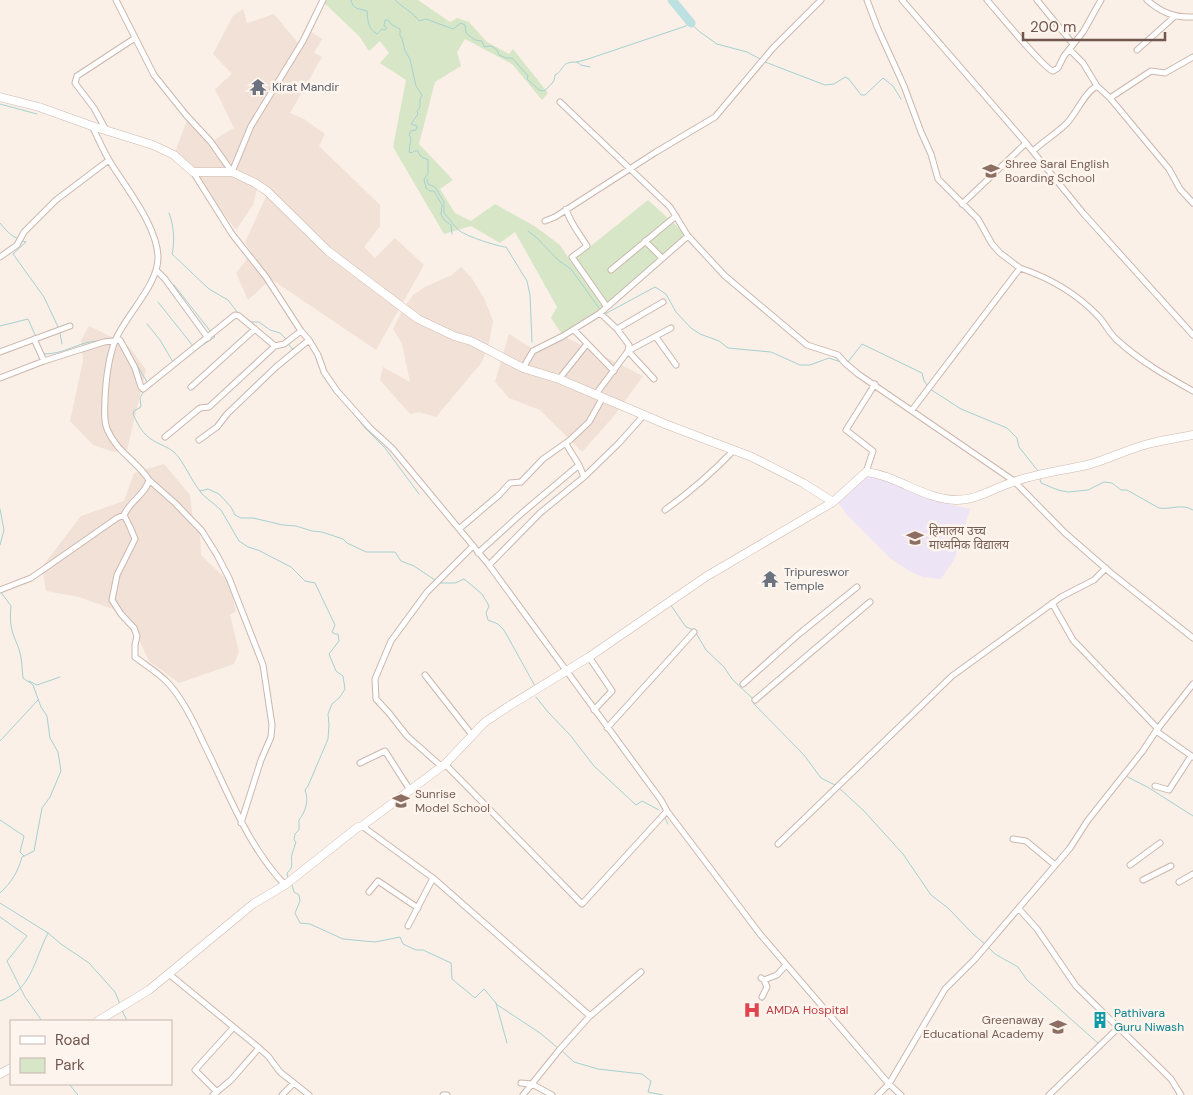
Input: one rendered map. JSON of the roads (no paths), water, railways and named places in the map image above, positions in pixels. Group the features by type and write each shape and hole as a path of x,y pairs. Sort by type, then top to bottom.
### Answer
{"street":[{"path":"116,0 154,75 186,115 211,142 232,172"},
{"path":"232,172 251,126 303,41 323,0"},
{"path":"545,221 566,210 630,168 715,117 774,48 821,0"},
{"path":"868,0 878,29 932,154 938,179 978,219 996,248 1020,268 1038,274 1068,290 1096,314 1121,343 1157,371 1193,391"},
{"path":"902,0 1033,151 1083,213 1193,335"},
{"path":"988,0 1050,71 1058,68 1083,32 1101,0"},
{"path":"1036,0 1073,44"},
{"path":"1147,0 1174,17 1193,17"},
{"path":"1137,50 1174,17"},
{"path":"106,130 75,80 77,76 135,38"},
{"path":"1070,50 1083,63 1098,86 1169,169 1180,189 1193,203"},
{"path":"1110,98 1151,71 1165,72 1193,57"},
{"path":"1033,151 1065,124 1075,114 1092,89 1098,86"},
{"path":"0,97 39,107 153,145 174,155 193,172 232,234 266,277 301,331 309,340 318,355 324,372 337,391 370,428 392,448 489,565 551,650 568,670 594,710 661,800 667,811 760,934 889,1084 901,1095"},
{"path":"560,102 670,207 688,236 725,276 807,345 838,355 858,374 1014,481 1064,532 1193,638"},
{"path":"92,126 109,160 143,214 155,239 158,256 157,271 115,341 107,374 105,407 107,431 125,456 142,469 149,480 202,531 229,578 263,665 272,725 271,737 261,760 241,824"},
{"path":"962,204 1026,143"},
{"path":"0,257 17,245 24,232 56,200 109,160"},
{"path":"193,172 232,172 255,183 267,192 328,252 418,319 454,336 471,341 523,368 600,395 644,415 752,457 803,483 833,502"},
{"path":"566,210 570,221 587,246 572,257 607,307"},
{"path":"610,270 676,216"},
{"path":"523,368 533,351 574,330 600,313 688,236"},
{"path":"645,241 662,258"},
{"path":"912,410 1020,268"},
{"path":"157,271 165,279 208,338"},
{"path":"617,328 664,302"},
{"path":"459,529 477,515 510,483 521,482 543,459 566,444 590,422 600,395 628,351 629,344 617,328 600,313"},
{"path":"0,378 44,361 104,342 120,340 135,368 143,389 235,315 239,316 275,346"},
{"path":"0,352 70,326"},
{"path":"628,351 656,338 671,328"},
{"path":"191,387 255,329"},
{"path":"574,330 614,371"},
{"path":"165,436 200,408 210,407 275,346 284,344 301,331"},
{"path":"656,338 676,365"},
{"path":"34,340 44,361"},
{"path":"199,440 217,427 227,414 276,367 309,340"},
{"path":"558,379 587,344"},
{"path":"628,351 654,379"},
{"path":"100,1020 149,990 207,940 253,904 285,885 358,827 362,826 443,765 485,722 589,657 706,576 833,502 866,472 873,451 846,430 875,384"},
{"path":"489,565 540,513 584,477 619,443 644,415"},
{"path":"866,472 892,479 914,490 938,497 956,500 974,498 1014,481 1092,463 1148,444 1193,435"},
{"path":"566,444 584,477"},
{"path":"665,510 721,464 734,450"},
{"path":"478,553 579,465"},
{"path":"0,590 31,578 124,515 132,502 147,488 149,480"},
{"path":"124,515 134,539 116,576 112,600 134,628 137,636 135,657 168,682 186,708 232,801 241,824 269,868 285,885"},
{"path":"473,546 427,592 391,641 375,679 376,699 408,736 443,765 582,904 667,811"},
{"path":"778,844 952,676 1052,603 1094,580 1106,568"},
{"path":"743,684 799,634 857,587"},
{"path":"754,700 870,602"},
{"path":"1052,603 1073,640 1157,730 1192,756 1169,790 1155,786"},
{"path":"607,728 694,632"},
{"path":"589,657 612,691 594,710"},
{"path":"425,675 472,735"},
{"path":"878,1095 889,1084 945,989 975,960 1070,848 1088,820 1193,684"},
{"path":"360,763 385,751 410,790"},
{"path":"362,826 433,878 590,1016"},
{"path":"1014,839 1026,841 1055,865"},
{"path":"1130,865 1160,843"},
{"path":"1143,880 1171,866"},
{"path":"1179,882 1193,874"},
{"path":"408,926 433,878"},
{"path":"369,892 378,881 418,908"},
{"path":"1019,909 1037,929 1076,986 1171,1079 1181,1095"},
{"path":"762,997 767,987 763,979 777,975 786,964"},
{"path":"523,1095 560,1049 590,1016 641,972"},
{"path":"169,974 259,1048 268,1056 280,1072 310,1095"},
{"path":"1049,1095 1119,1027"},
{"path":"233,1028 195,1070 215,1093 231,1080 259,1048"},
{"path":"282,1095 294,1083"},
{"path":"521,1083 532,1084 552,1095"}],"waterway":[{"path":"351,0 355,7 367,11 370,26 377,34 382,29 385,30 387,28 384,26 385,20 388,20 392,25 400,29 400,36 410,59 416,86 422,95 420,107 417,111 418,114 411,124 417,126 416,130 411,131 409,135 411,138 409,152 418,151 420,156 428,160 428,174 424,179 426,188 434,191 442,205 441,214 444,220 451,225 452,234"},
{"path":"395,0 419,21 426,19 453,29 461,23 465,25 466,33 475,40 482,41 484,47 491,46 497,50 499,55 512,58 528,76 527,79 539,90 544,91 550,86 555,75 568,63 577,62 590,67"},
{"path":"672,0 691,23"},
{"path":"577,62 686,26 689,22 717,44 747,52 762,60"},
{"path":"765,62 825,85 834,84 845,77 849,79 861,95 865,95 883,78 893,86 901,99"},
{"path":"0,104 37,114"},
{"path":"427,179 428,184 435,187 444,202 444,213 458,229 475,238 506,247 527,281 530,295 532,342"},
{"path":"169,213 174,244 172,254 209,289 228,300 238,313"},
{"path":"0,223 19,239"},
{"path":"528,231 558,260 571,269 599,308"},
{"path":"23,241 26,242 13,254 44,297 59,329"},
{"path":"174,285 211,332"},
{"path":"605,314 655,287 666,294 676,312 691,328 700,334 719,341 728,348 771,352 800,365 810,365 829,358 841,362"},
{"path":"158,302 193,346"},
{"path":"245,318 251,322 259,322 270,330 280,333 286,339"},
{"path":"0,326 28,319 36,337"},
{"path":"147,324 160,340 173,362"},
{"path":"60,333 62,344"},
{"path":"195,350 214,336"},
{"path":"42,354 50,354 84,343 98,341"},
{"path":"288,343 294,349"},
{"path":"848,362 862,344 922,373 924,381 928,386"},
{"path":"125,345 147,382"},
{"path":"322,373 327,380"},
{"path":"930,389 961,409 1007,428 1017,438 1019,447 1038,471"},
{"path":"144,391 140,398 141,407 134,411 133,414 141,429 150,439 174,452 200,491 208,489 219,494 231,507 235,515 241,518 253,518 322,532 343,539 347,543 366,552 395,552 401,561 414,566 435,580"},
{"path":"340,397 365,428 385,448 419,494"},
{"path":"1040,479 1041,483 1068,492 1088,490 1104,482 1112,483 1121,490 1127,490 1159,508 1184,507 1193,510"},
{"path":"200,491 221,510 239,541 291,567 305,581 315,583 335,625 332,632 338,634 339,641 329,654 336,671 343,676 345,689 332,704 328,714 328,739 305,790 306,805 299,820 299,830 295,834 294,840 296,842 292,854 292,866 287,873 288,879"},
{"path":"0,509 4,530 0,545"},
{"path":"438,583 455,583 464,579 482,594 489,606 486,613 488,620 498,624 504,630 535,686"},
{"path":"0,591 11,606 11,624 20,652 23,678 33,685 41,707 47,716 50,738 58,752 61,771 50,797 42,808 34,851 22,857 14,877 0,893"},
{"path":"670,604 686,627 694,630"},
{"path":"696,633 706,650 752,698 754,704 804,755 821,778 835,785"},
{"path":"29,681 37,685 60,677"},
{"path":"536,697 570,735 594,766 636,805 642,801 659,810"},
{"path":"0,741 38,700"},
{"path":"1126,776 1193,816"},
{"path":"838,787 864,811 903,854 931,895 948,908 985,944"},
{"path":"664,816 668,824"},
{"path":"0,820 24,836 20,852 24,856"},
{"path":"292,885 294,892 299,895 300,901 295,913 300,923 310,924 343,939 375,942 400,937 403,944 416,950 423,950 451,963 452,979 475,998 484,989 496,1003 507,1043"},
{"path":"0,903 48,933 89,963 115,992 120,1004"},
{"path":"0,917 27,936 7,961 25,997 41,1020"},
{"path":"0,1001 11,996 26,982 48,933"},
{"path":"988,947 995,954 1018,967 1027,980 1099,1044"},
{"path":"496,1004 540,1033 558,1048"},
{"path":"122,1010 127,1020"},
{"path":"561,1050 574,1062 598,1069 642,1074 651,1081 648,1092 663,1095"},
{"path":"70,1085 78,1095"}],"place":[{"name":"Kirat Mandir","path":"258,87"},
{"name":"Shree Saral English Boarding School","path":"991,171"},
{"name":"हिमालय उच्च माध्यमिक विद्यालय","path":"915,538"},
{"name":"Tripureswor Temple","path":"770,579"},
{"name":"Sunrise Model School","path":"401,801"},
{"name":"AMDA Hospital","path":"752,1010"},
{"name":"Pathivara Guru Niwash","path":"1100,1020"},
{"name":"Greenaway Educational Academy","path":"1058,1027"}]}
